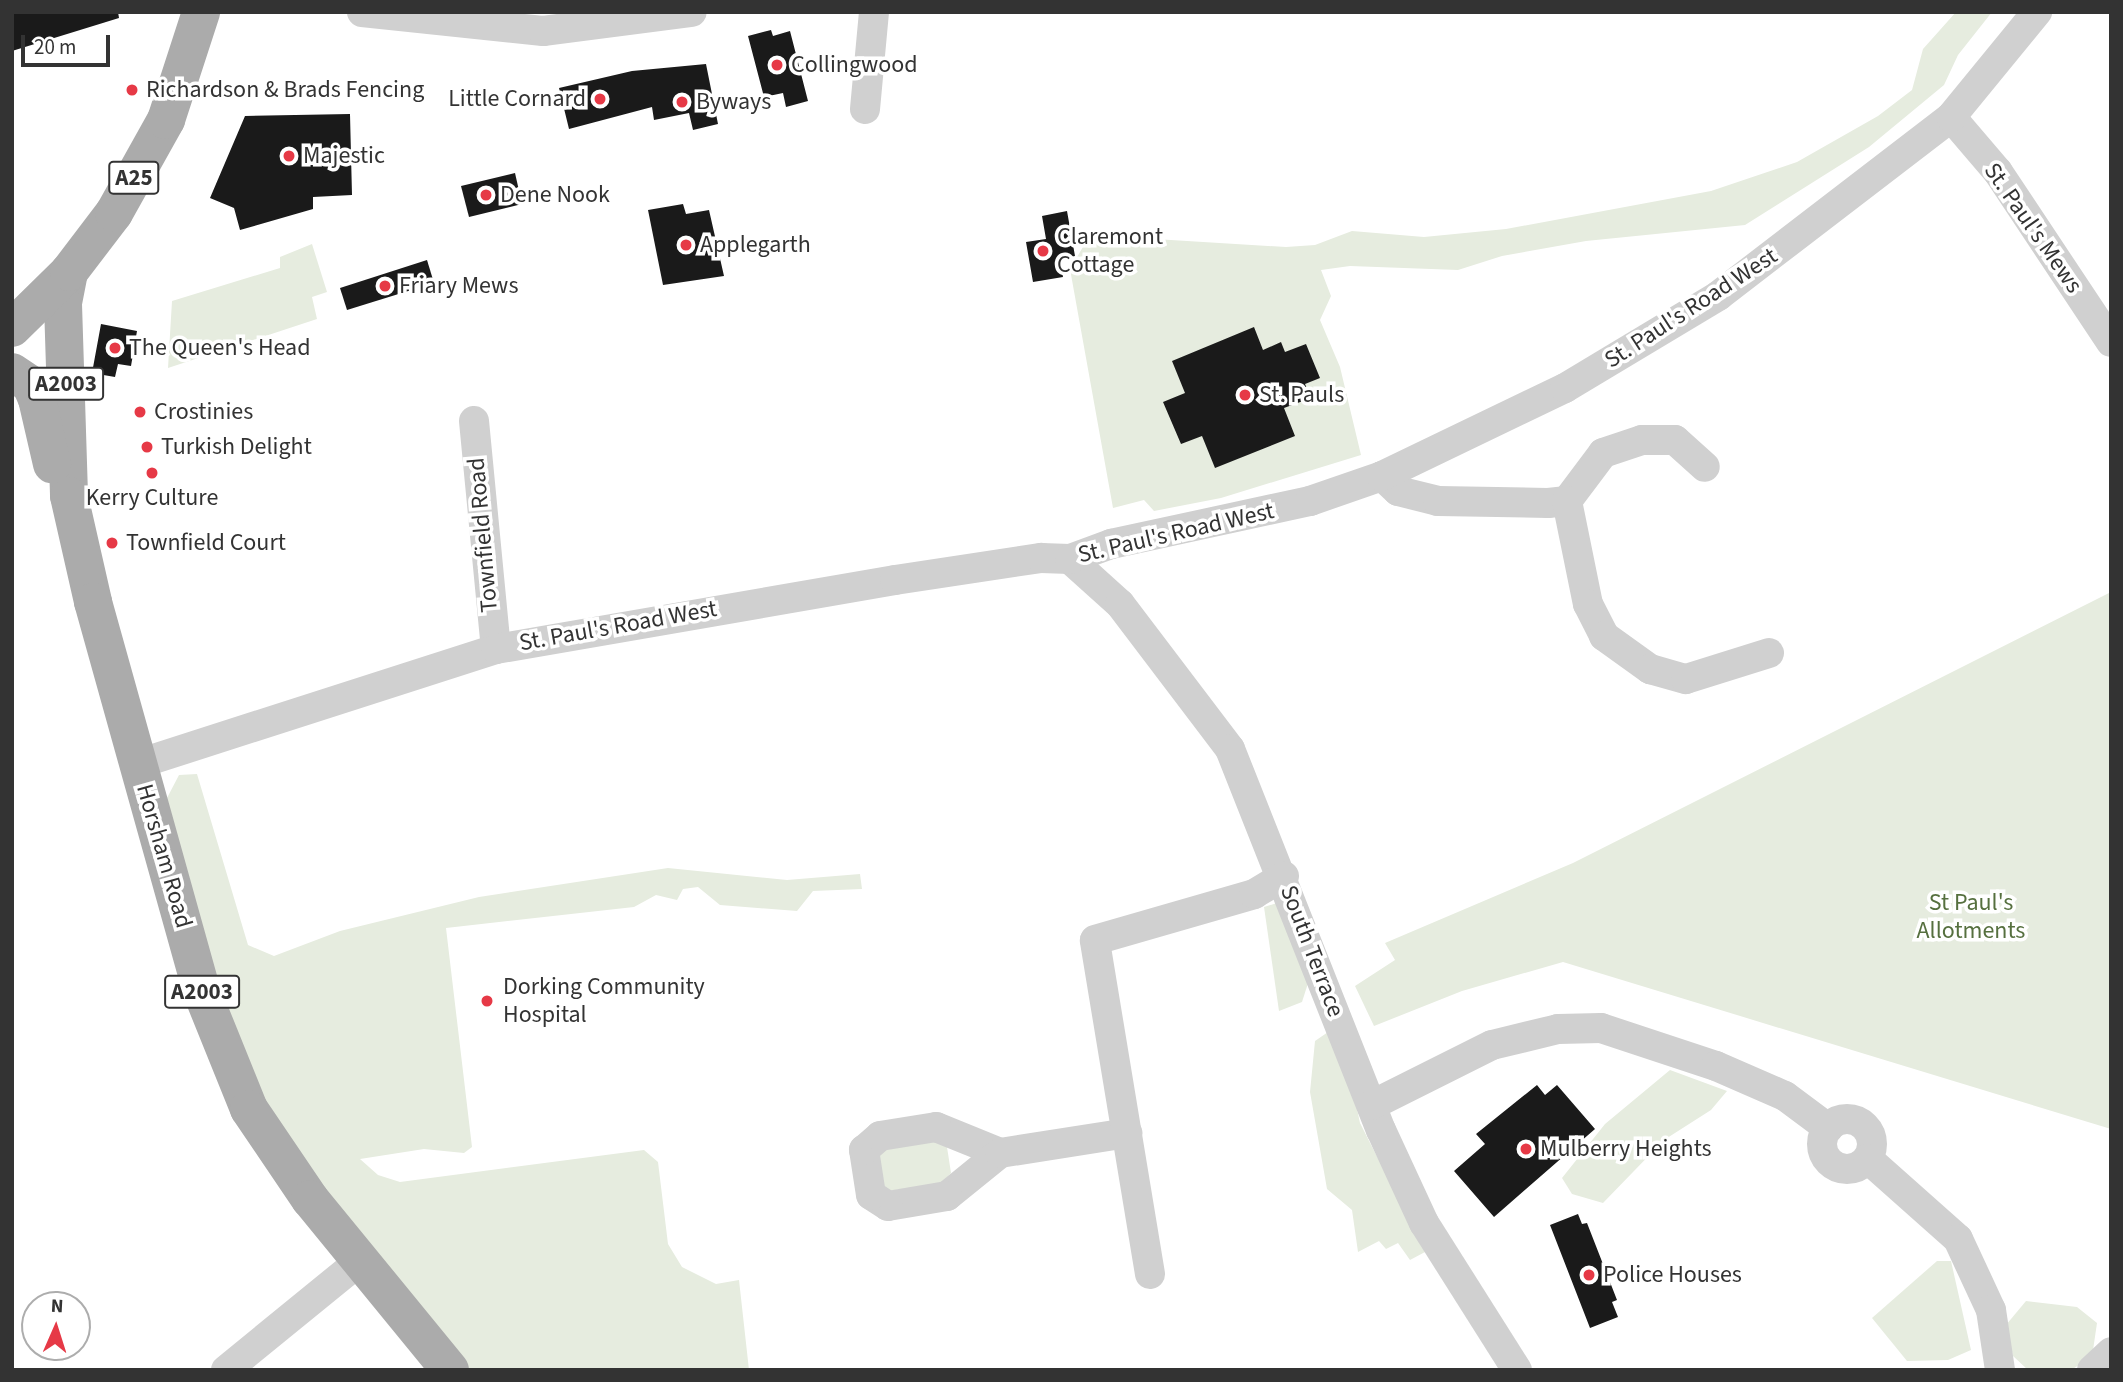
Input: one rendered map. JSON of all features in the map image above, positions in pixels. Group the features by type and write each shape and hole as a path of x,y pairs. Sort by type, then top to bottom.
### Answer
{"main road":[{"name":"A25","path":"12,328 69,272 114,213 166,120 201,12"},
{"name":"Horsham Road","path":"69,272 64,304 69,496 138,764 203,995 248,1109 310,1199 362,1259 450,1370"},
{"name":"A2003","path":"12,372 34,392 55,476 69,496"}],"street":[{"path":"362,12 543,31 692,12"},
{"path":"865,109 874,12"},
{"name":"St. Paul's Road West","path":"138,764 496,649 895,580 1041,558 1070,559 1111,544 1310,501 1382,476 1564,388 1667,328 1770,258 1951,117 2037,12"},
{"name":"St. Paul's Mews","path":"1951,117 1998,172 2111,342"},
{"name":"Townfield Road","path":"474,421 496,649"},
{"path":"1705,467 1675,440 1642,440 1603,453 1567,501 1588,604 1604,636 1650,669 1686,679 1769,653"},
{"path":"1382,476 1398,491 1438,501 1567,501"},
{"name":"South Terrace","path":"1070,559 1120,604 1230,749 1284,876 1372,1105 1424,1223 1517,1370"},
{"path":"1150,1273 1095,940 1254,894 1284,876"},
{"path":"1372,1105 1492,1045 1558,1029 1601,1028 1716,1066 1785,1096 1828,1128 1843,1119 1860,1123 1872,1141 1868,1159 1958,1239 1991,1310 2000,1370"},
{"path":"1000,1153 1127,1133"},
{"path":"226,1370 362,1259"},
{"path":"2092,1370 2111,1352"}],"green space":[{"path":"1956,12 1992,12 1958,55 1944,85 1869,147 1745,225 1586,241 1502,256 1458,270 1350,266 1321,270 1331,296 1320,320 1340,367 1361,455 1221,498 1154,511 1144,500 1113,508 1070,269 1090,235 1286,247 1315,245 1352,231 1424,237 1506,229 1711,191 1797,162 1878,116 1912,90 1923,49"},
{"path":"312,244 327,292 312,297 317,319 168,368 172,301 280,268 280,257"},
{"name":"St Paul's Allotments","path":"2111,592 2111,1129 1563,962 1462,991 1374,1026 1355,986 1395,960 1385,943 1573,863"},
{"path":"197,774 248,945 274,956 340,931 479,897 668,868 787,880 860,874 862,889 813,891 797,911 720,905 698,887 683,889 677,900 656,895 634,907 446,928 472,1147 464,1153 424,1149 360,1159 378,1175 400,1182 644,1150 658,1162 668,1244 682,1267 716,1284 739,1280 749,1370 458,1370 255,1095 224,1018 167,798 179,775"},
{"path":"1277,903 1310,977 1302,1002 1279,1011 1264,907"},
{"path":"1331,1030 1347,1062 1360,1123 1425,1252 1410,1260 1398,1243 1386,1249 1379,1241 1358,1252 1352,1210 1327,1189 1310,1092 1315,1041"},
{"path":"1670,1070 1727,1091 1711,1110 1664,1140 1603,1203 1572,1194 1562,1178 1605,1124"},
{"path":"935,1140 947,1147 951,1173 941,1184 888,1191 878,1183 874,1159 882,1149"},
{"path":"1937,1261 1951,1261 1971,1350 1948,1360 1907,1361 1872,1318"},
{"path":"2026,1301 2077,1307 2097,1323 2092,1357 2071,1370 2028,1370 2013,1356 2006,1325"}],"building":[{"path":"12,12 118,12 119,18 12,51"},
{"name":"Collingwood","path":"771,30 773,36 790,31 808,101 786,107 783,93 764,97 748,36"},
{"path":"706,64 718,124 693,130 689,113 654,120 652,107 569,129 559,88 632,71"},
{"name":"Majestic","path":"350,114 352,195 313,197 313,209 240,230 234,208 210,198 245,116"},
{"name":"Dene Nook","path":"515,173 522,204 469,217 461,186"},
{"name":"Applegarth","path":"683,204 686,214 709,210 724,276 663,285 648,210"},
{"name":"Claremont Cottage","path":"1067,211 1075,256 1060,259 1063,277 1033,282 1026,242 1046,239 1042,216"},
{"name":"Friary Mews","path":"427,260 434,283 347,310 340,288"},
{"name":"The Queen's Head","path":"101,324 137,331 131,366 118,364 115,377 92,373"},
{"name":"St. Pauls","path":"1254,327 1263,350 1281,342 1285,352 1306,344 1320,378 1305,384 1311,398 1284,408 1295,436 1215,468 1202,436 1181,444 1163,402 1185,393 1172,361"},
{"name":"Mulberry Heights","path":"1537,1085 1545,1095 1557,1085 1595,1129 1494,1217 1454,1171 1485,1144 1476,1134"},
{"name":"Police Houses","path":"1578,1214 1582,1224 1587,1223 1617,1300 1612,1302 1618,1317 1590,1328 1550,1225"}],"place":[{"name":"Collingwood","path":"777,65"},
{"name":"Richardson & Brads Fencing","path":"132,90"},
{"name":"Little Cornard","path":"600,99"},
{"name":"Byways","path":"682,102"},
{"name":"Majestic","path":"289,156"},
{"name":"Dene Nook","path":"486,195"},
{"name":"Applegarth","path":"686,245"},
{"name":"Claremont Cottage","path":"1043,251"},
{"name":"Friary Mews","path":"385,286"},
{"name":"The Queen's Head","path":"115,348"},
{"name":"St. Pauls","path":"1245,395"},
{"name":"Crostinies","path":"140,412"},
{"name":"Turkish Delight","path":"147,447"},
{"name":"Kerry Culture","path":"152,473"},
{"name":"Townfield Court","path":"112,543"},
{"name":"Dorking Community Hospital","path":"487,1001"},
{"name":"Mulberry Heights","path":"1526,1149"},
{"name":"Police Houses","path":"1589,1275"}]}
